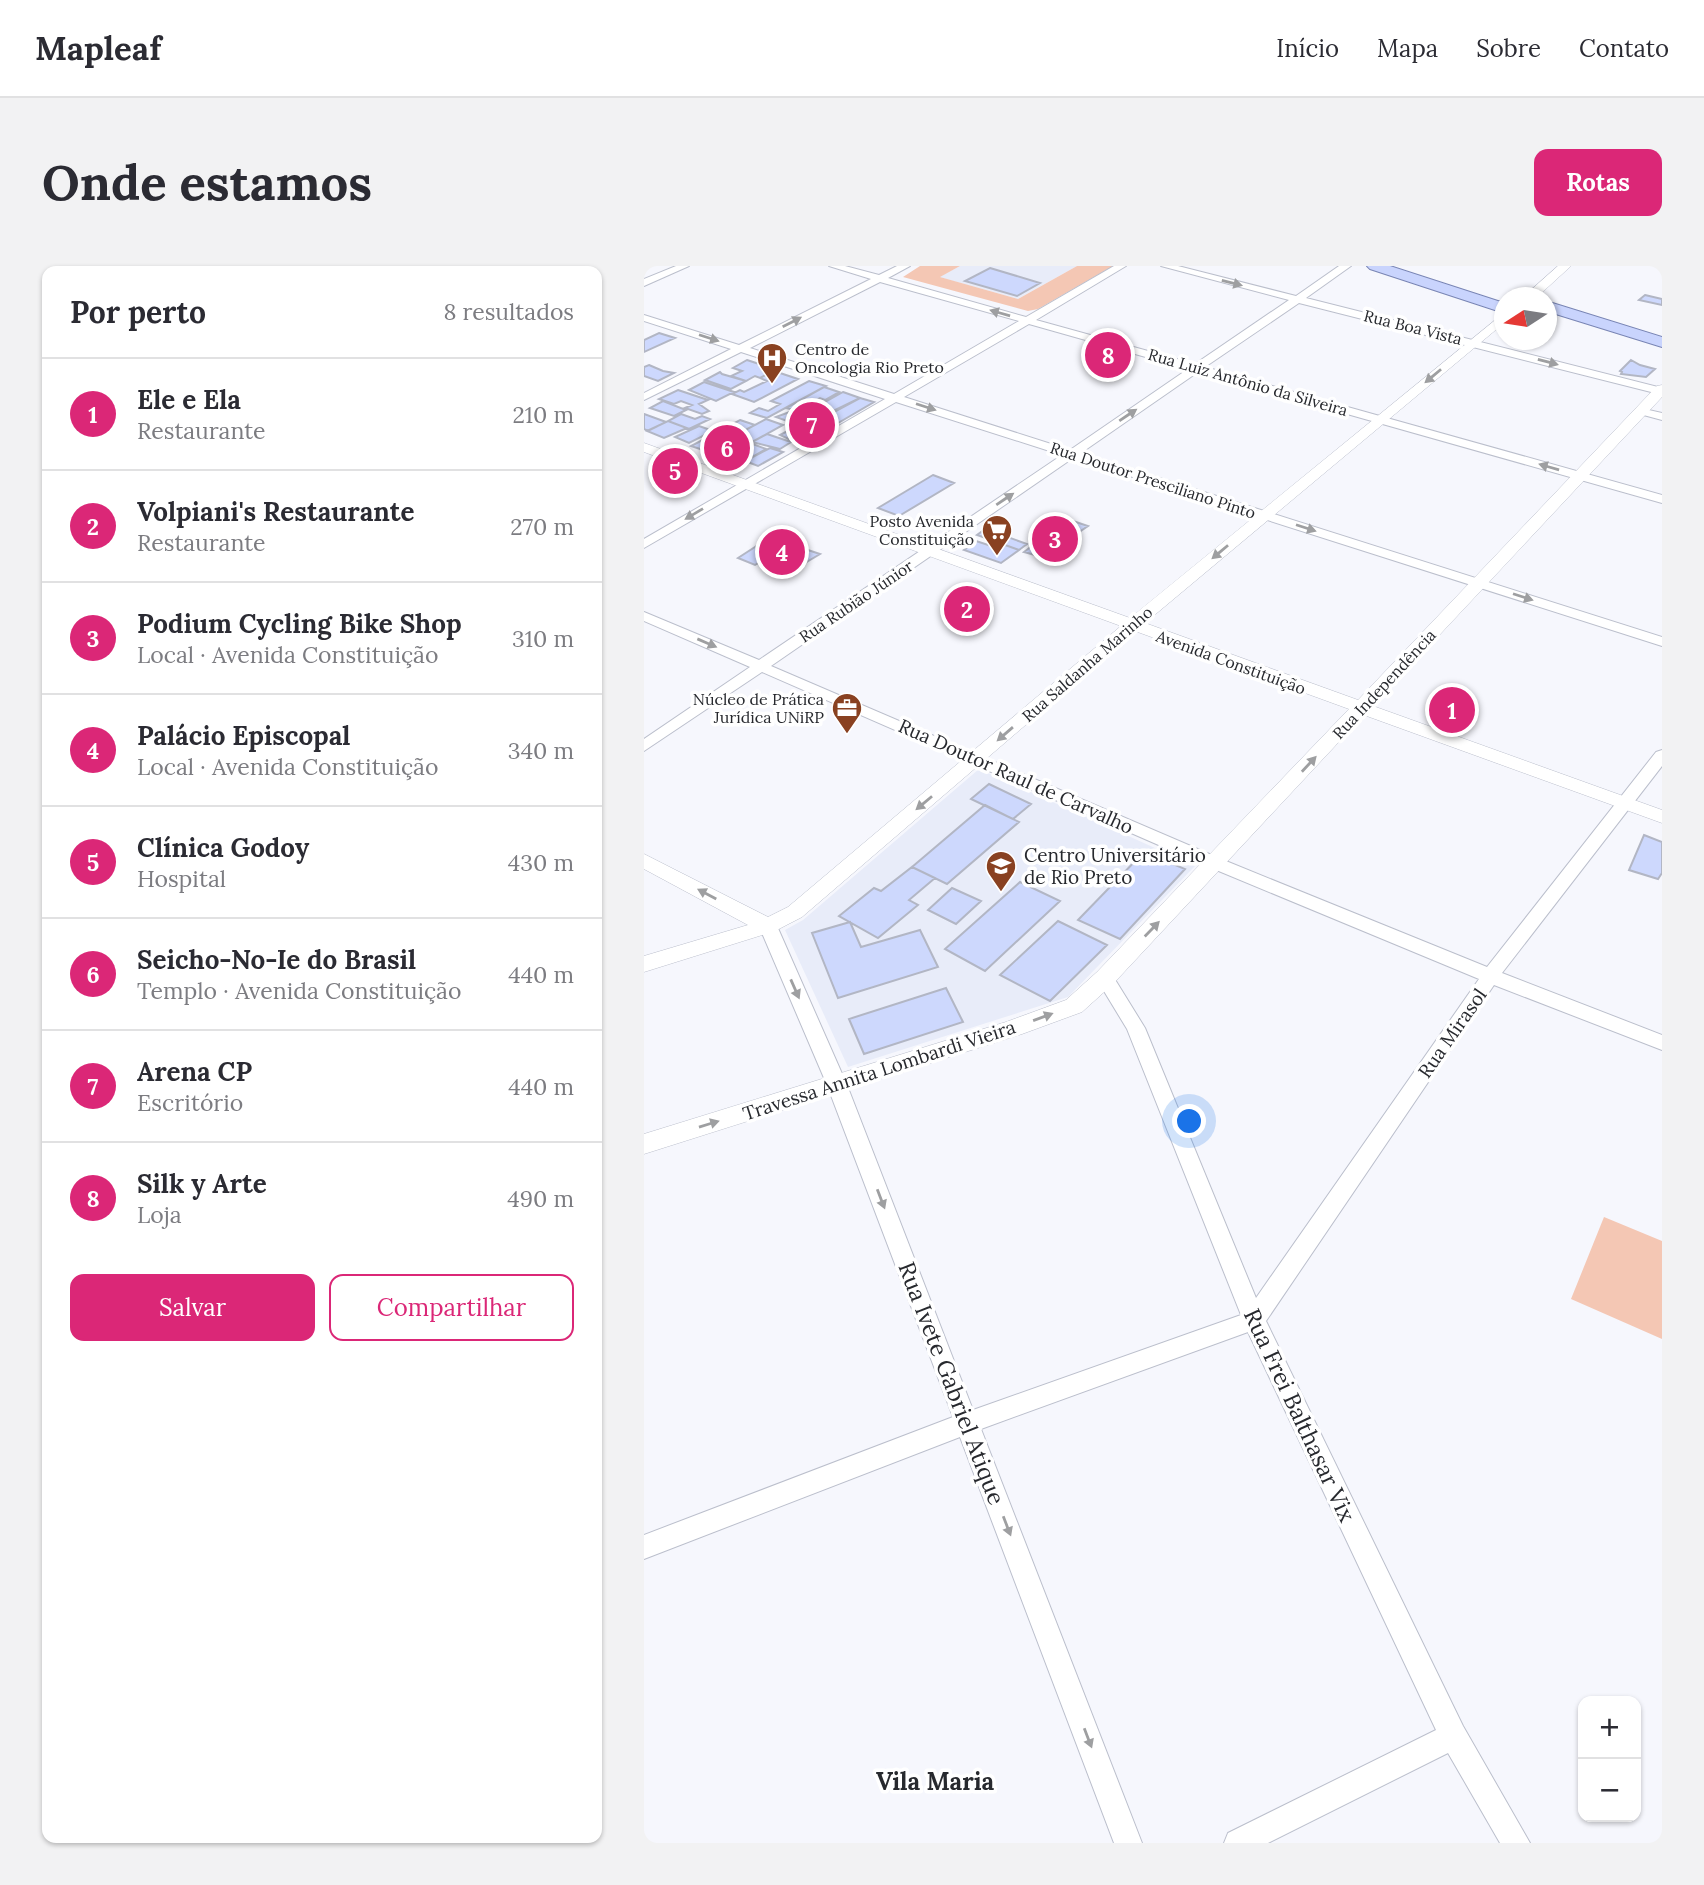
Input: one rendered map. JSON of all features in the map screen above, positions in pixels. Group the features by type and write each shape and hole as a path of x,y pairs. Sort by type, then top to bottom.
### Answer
{"main road":[{"path":"1375,266 1494,305"},
{"path":"1411,266 1494,291"},
{"path":"1557,309 1662,342"},
{"path":"1557,324 1662,356"}],"street":[{"path":"644,283 684,266"},
{"name":"Rua Luiz Antônio da Silveira","path":"834,266 1662,499"},
{"path":"644,397 905,266"},
{"path":"644,544 1121,266"},
{"name":"Rua Boa Vista","path":"1166,266 1661,390"},
{"name":"Rua Rubião Júnior","path":"644,746 1346,266"},
{"path":"1541,287 1565,266"},
{"name":"Rua Doutor Presciliano Pinto","path":"644,318 1662,642"},
{"name":"Rua Saldanha Marinho","path":"644,964 768,926 795,912 1131,626 1494,325"},
{"name":"Rua Independência","path":"1104,978 1661,390"},
{"path":"1640,411 1662,417"},
{"name":"Avenida Constituição","path":"644,447 1662,817"},
{"name":"Rua Doutor Raul de Carvalho","path":"644,616 1215,863 1662,1044"},
{"name":"Rua Mirasol","path":"1254,1320 1490,976 1627,804 1662,755"},
{"path":"644,861 768,926"},
{"name":"Rua Ivete Gabriel Atique","path":"768,926 838,1085 1128,1843"},
{"name":"Travessa Annita Lombardi Vieira","path":"644,1144 1014,1028 1074,1006 1104,978"},
{"name":"Rua Frei Balthasar Vix","path":"1104,978 1136,1028 1254,1320 1452,1735 1516,1843"},
{"path":"644,1547 967,1423 1254,1320"},
{"path":"1238,1843 1452,1735"}],"shaded area":[{"path":"920,266 960,266 940,277 1018,299 1077,266 1113,266 1038,309 1028,311 903,277"},
{"path":"960,266 1077,266 1018,299 939,277"},
{"name":"Centro Universitário de Rio Preto","path":"979,769 1195,866 1068,997 848,1067 785,930 803,920"},
{"path":"1604,1217 1662,1241 1662,1339 1571,1299"}],"building":[{"path":"990,268 1040,283 1017,296 965,281"},
{"path":"1645,295 1662,299 1662,305 1639,300"},
{"path":"659,333 675,338 644,352 644,340"},
{"path":"747,360 774,366 768,370 773,371 746,381 731,376 742,371 733,368"},
{"path":"1631,360 1655,369 1646,377 1621,374 1620,371"},
{"path":"649,365 674,373 658,381 644,376 644,367"},
{"name":"Centro de Oncologia Rio Preto","path":"774,371 798,379 754,402 732,394 740,390 744,392 767,381 760,378"},
{"path":"720,372 746,381 731,389 705,380"},
{"path":"809,381 826,386 767,418 750,413 759,408 768,411 780,404 771,401"},
{"path":"704,382 734,392 716,401 689,390"},
{"path":"824,387 839,392 825,400 820,398 815,401 820,403 787,421 776,417 795,410 786,408"},
{"path":"678,390 708,400 699,404 709,411 702,414 685,408 692,405 681,401 674,404 659,399"},
{"path":"843,392 860,398 825,415 812,414 823,418 817,421 800,416"},
{"path":"860,398 874,402 833,426 819,420"},
{"path":"663,401 686,410 674,416 650,408"},
{"path":"644,414 666,422 648,431 644,429"},
{"path":"681,414 695,419 702,416 710,419 689,429 668,421"},
{"path":"802,417 831,425 818,432 793,425 803,420 799,419"},
{"path":"766,419 783,425 723,458 706,451"},
{"path":"740,420 755,425 706,451 691,446"},
{"path":"668,421 687,428 664,438 647,431"},
{"path":"699,426 713,431 689,443 675,437"},
{"path":"793,428 814,436 799,444 780,435"},
{"path":"767,434 791,442 780,449 752,442"},
{"path":"750,443 766,449 742,463 725,457"},
{"path":"770,448 783,452 758,466 745,461"},
{"path":"933,475 954,483 899,516 878,508"},
{"path":"1067,519 1088,526 1042,557 1024,552"},
{"path":"985,529 1027,544 1019,550 977,535"},
{"path":"775,534 791,541 787,543 820,554 800,566 773,554 755,565 738,558"},
{"name":"Posto Avenida Constituição","path":"976,541 991,546 997,542 1019,550 1001,563 964,550"},
{"path":"965,596 992,606 970,623 943,612"},
{"path":"1444,696 1472,707 1461,723 1432,712"},
{"path":"989,784 1031,804 1013,819 971,799"},
{"path":"985,805 1019,822 947,884 912,867"},
{"path":"1644,835 1662,842 1662,873 1658,879 1629,870"},
{"path":"1144,852 1185,869 1120,939 1078,920"},
{"path":"912,867 935,878 909,900 918,905 878,938 839,916 874,888 881,891"},
{"path":"1020,882 1060,901 985,971 945,949"},
{"path":"952,888 981,901 956,924 928,910"},
{"path":"1058,921 1107,945 1050,1001 1000,975"},
{"path":"850,922 861,947 920,930 938,967 838,998 812,933"},
{"path":"946,988 963,1022 864,1054 849,1019"}],"place":[{"name":"Silk y Arte","path":"1108,355"},
{"name":"Centro de Oncologia Rio Preto","path":"772,385"},
{"name":"Arena CP","path":"812,425"},
{"name":"Seicho-No-Ie do Brasil","path":"727,448"},
{"name":"Clínica Godoy","path":"675,471"},
{"name":"Podium Cycling Bike Shop","path":"1055,539"},
{"name":"Palácio Episcopal","path":"782,552"},
{"name":"Posto Avenida Constituição","path":"997,557"},
{"name":"Volpiani's Restaurante","path":"967,609"},
{"name":"Ele e Ela","path":"1452,710"},
{"name":"Núcleo de Prática Jurídica UNiRP","path":"847,735"},
{"name":"Centro Universitário de Rio Preto","path":"1001,893"}],"district":[{"name":"Vila Maria","path":"935,1781"}]}
